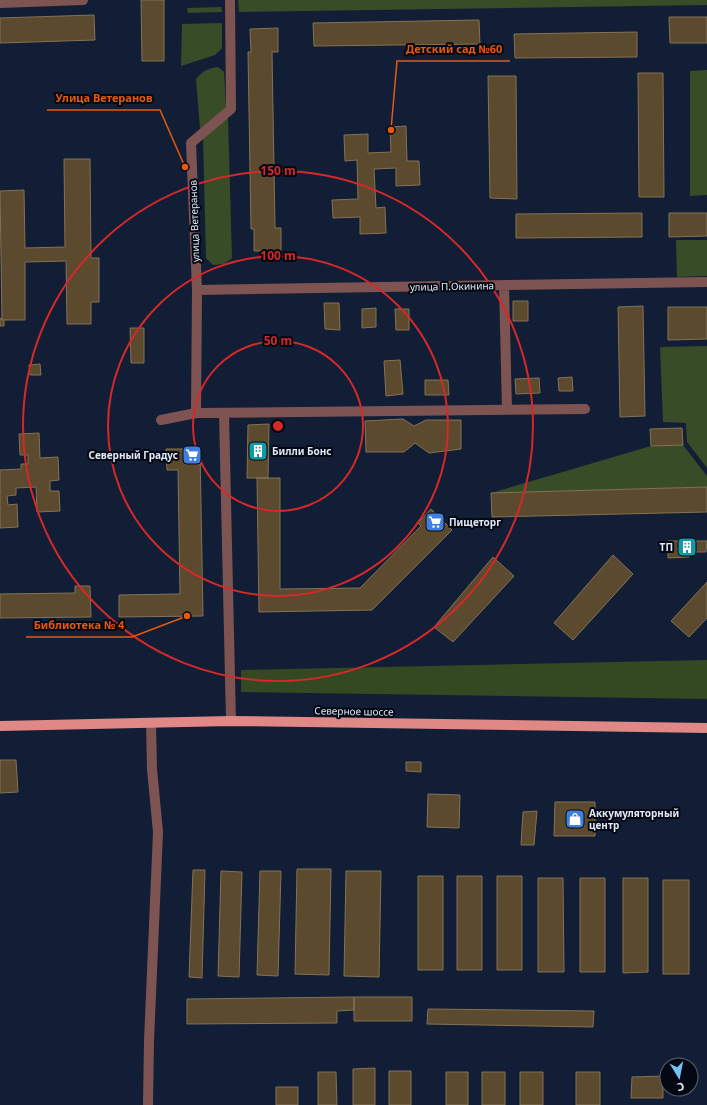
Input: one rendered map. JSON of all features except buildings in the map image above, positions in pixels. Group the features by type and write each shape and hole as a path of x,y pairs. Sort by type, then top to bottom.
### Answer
{"main road":[{"name":"Северное шоссе","path":"0,726 231,721 707,728"}],"street":[{"path":"0,3 83,0"},
{"name":"улица Ветеранов","path":"196,413 197,290 191,143 231,109 230,0"},
{"name":"улица П.Окинина","path":"197,290 707,282"},
{"path":"504,285 507,410"},
{"path":"161,420 196,413 584,409"},
{"path":"224,413 231,721"},
{"path":"148,1105 149,1041 158,832 152,769 151,723"}],"green space":[{"path":"238,0 707,0 707,5 239,12"},
{"path":"221,7 222,12 188,13 187,8"},
{"path":"222,23 222,48 215,55 181,66 182,24"},
{"path":"218,67 224,72 226,107 200,129 196,79 206,70"},
{"path":"707,70 707,195 690,196 690,71"},
{"path":"228,117 232,258 224,264 213,265 206,258 203,138"},
{"path":"676,240 707,240 707,276 677,277"},
{"path":"707,346 707,468 687,442 686,423 663,422 660,347"},
{"path":"683,445 707,476 707,487 491,493 651,446"},
{"path":"707,660 707,699 241,692 241,670"}],"place":[{"name":"Детский сад №60","path":"391,130"},
{"name":"Улица Ветеранов","path":"185,167"},
{"name":"Билли Бонс","path":"258,451"},
{"name":"Северный Градус","path":"192,455"},
{"name":"Пищеторг","path":"435,522"},
{"name":"ТП","path":"687,547"},
{"name":"Библиотека № 4","path":"187,616"},
{"name":"Аккумуляторный центр","path":"575,819"}]}
